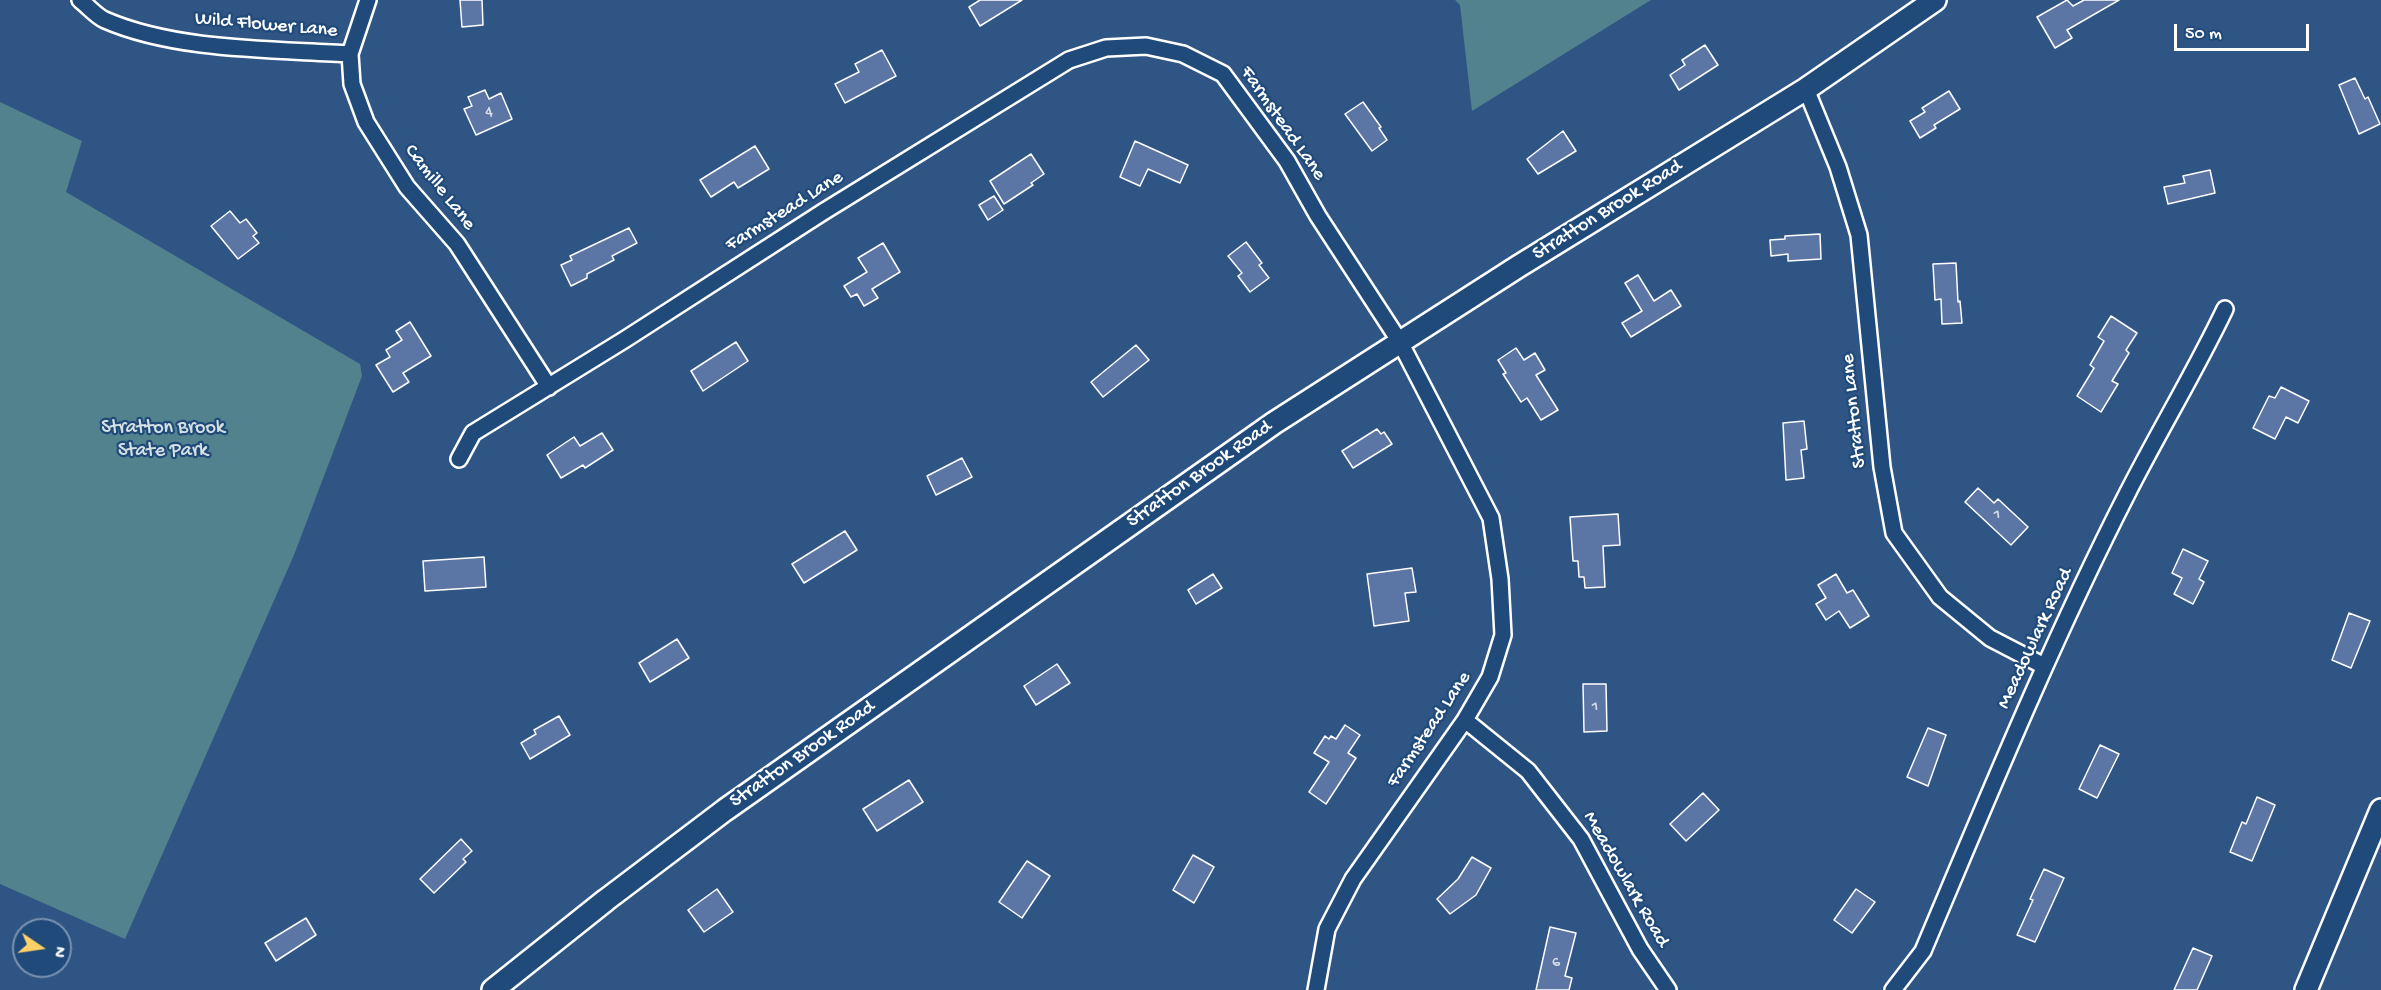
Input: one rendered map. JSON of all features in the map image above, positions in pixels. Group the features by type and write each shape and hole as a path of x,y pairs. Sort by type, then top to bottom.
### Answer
{"street":[{"name":"Wild Flower Lane","path":"80,0 103,19 150,35 225,46 350,54"},
{"name":"Camille Lane","path":"368,0 350,54 352,84 361,109 374,136 407,187 457,244 549,387"},
{"name":"Stratton Brook Road","path":"493,990 606,900 725,810 1274,423 1519,266 1806,89 1935,0"},
{"name":"Farmstead Lane","path":"459,459 473,433 832,206 1069,60 1106,48 1146,46 1183,54 1223,74 1287,161 1318,216 1400,342 1491,518 1500,579 1503,635 1490,677 1465,720 1353,879 1327,929 1316,990"},
{"name":"Stratton Lane","path":"1806,89 1838,167 1859,235 1882,467 1894,533 1940,597 1990,638 2044,666"},
{"name":"Meadowlark Road","path":"1893,990 1923,951 2044,666 2127,493 2203,356 2224,309"},
{"name":"Meadowlark Road","path":"1465,720 1528,771 1581,839 1640,949 1668,990"},
{"path":"2306,990 2381,810"}],"green space":[{"path":"1455,0 1651,0 1472,111 1460,5"},
{"name":"Stratton Brook State Park","path":"0,102 82,141 66,192 360,364 362,376 294,555 125,939 0,884"}],"building":[{"path":"460,0 482,0 483,25 462,27"},
{"path":"980,0 1022,0 980,26 969,7"},
{"path":"2067,0 2073,6 2084,0 2119,0 2067,30 2072,38 2055,48 2037,17"},
{"path":"1705,45 1718,65 1679,90 1670,75 1685,65 1682,60"},
{"path":"882,50 896,76 845,103 835,84 859,72 855,64"},
{"path":"2355,78 2365,99 2368,97 2380,124 2359,134 2339,85"},
{"path":"485,90 489,99 501,93 512,119 476,135 464,109 472,106 468,97"},
{"path":"1949,91 1960,109 1934,125 1936,128 1920,138 1910,121 1925,112 1922,108"},
{"path":"1363,102 1381,127 1379,128 1387,140 1372,151 1345,114"},
{"path":"1563,131 1576,151 1538,174 1527,159"},
{"path":"1135,141 1188,165 1180,183 1148,169 1140,186 1120,177"},
{"path":"755,146 769,169 738,188 734,182 711,197 700,180"},
{"path":"1031,154 1044,174 1031,183 1033,185 1004,204 990,181"},
{"path":"2210,170 2215,193 2168,204 2164,187 2185,183 2183,176"},
{"path":"994,196 1003,210 988,220 979,205"},
{"path":"230,211 240,223 246,219 257,233 253,236 259,243 238,259 211,226"},
{"path":"629,228 637,243 612,256 614,260 587,274 587,278 571,286 561,265 572,260 570,256"},
{"path":"1820,234 1821,259 1788,261 1788,254 1771,256 1770,240 1785,239 1785,236"},
{"path":"1246,242 1262,263 1259,265 1269,278 1250,292 1238,276 1242,273 1228,256"},
{"path":"883,243 900,272 872,289 878,298 864,306 857,294 851,297 844,286 867,272 858,258"},
{"path":"1956,263 1958,302 1960,301 1962,323 1942,324 1941,299 1935,300 1933,264"},
{"path":"1638,275 1654,301 1671,290 1681,306 1631,337 1622,323 1642,311 1625,283"},
{"path":"2111,316 2137,333 2126,350 2129,353 2112,381 2118,384 2101,412 2077,396 2094,368 2090,365 2104,341 2098,337"},
{"path":"410,322 431,356 403,373 409,382 393,392 376,365 390,357 386,350 402,340 396,331"},
{"path":"736,342 748,361 703,391 691,371"},
{"path":"1136,345 1149,360 1103,397 1091,382"},
{"path":"1516,348 1524,360 1535,353 1545,370 1536,375 1558,410 1541,420 1527,398 1521,402 1503,374 1506,373 1498,360"},
{"path":"2281,387 2309,401 2298,423 2286,417 2275,439 2253,428 2269,396 2275,398"},
{"path":"1804,421 1807,449 1801,450 1804,478 1786,480 1783,423"},
{"path":"1377,429 1381,434 1384,432 1392,444 1353,468 1342,451"},
{"path":"602,433 613,450 585,468 583,465 561,478 547,455 574,437 580,446"},
{"path":"962,458 972,477 936,495 927,476"},
{"path":"1978,488 1994,503 1998,499 2028,527 2011,545 1965,502"},
{"path":"1618,514 1620,545 1603,546 1605,587 1585,588 1584,577 1579,577 1578,561 1573,561 1570,517"},
{"path":"845,531 857,550 804,583 792,564"},
{"path":"2183,549 2208,561 2199,579 2204,582 2193,604 2174,594 2182,578 2172,573"},
{"path":"484,557 486,587 425,591 423,561"},
{"path":"1412,568 1416,592 1405,593 1409,621 1374,626 1367,574"},
{"path":"1213,574 1222,588 1196,604 1188,590"},
{"path":"1836,574 1847,593 1853,590 1869,616 1850,628 1839,611 1826,620 1816,604 1826,598 1818,585"},
{"path":"2349,613 2370,621 2351,668 2332,660"},
{"path":"677,639 689,658 650,682 639,663"},
{"path":"1057,664 1070,683 1036,705 1024,686"},
{"path":"1583,684 1606,684 1607,731 1584,732"},
{"path":"559,716 570,735 530,759 521,743 536,734 534,730"},
{"path":"1345,725 1360,735 1348,753 1356,758 1326,804 1309,792 1329,762 1314,753 1325,736 1329,739 1331,736 1336,739"},
{"path":"1928,728 1946,735 1928,786 1907,777"},
{"path":"2100,745 2119,754 2097,798 2079,789"},
{"path":"909,780 923,802 877,831 863,809"},
{"path":"1703,793 1719,810 1686,841 1670,824"},
{"path":"2257,797 2275,805 2252,861 2230,852 2242,822 2246,824"},
{"path":"461,839 472,851 463,859 466,862 434,893 420,879"},
{"path":"1193,855 1214,867 1194,903 1173,890"},
{"path":"1472,857 1491,868 1476,895 1450,914 1437,899 1458,879"},
{"path":"1027,861 1050,876 1022,918 999,902"},
{"path":"2044,869 2064,878 2035,942 2017,935"},
{"path":"717,889 733,912 704,932 688,910"},
{"path":"1856,889 1875,902 1852,933 1834,920"},
{"path":"306,918 316,935 276,961 265,943"},
{"path":"1550,927 1576,933 1565,976 1572,978 1569,990 1536,990"},
{"path":"2193,948 2212,956 2197,990 2174,990"}]}
